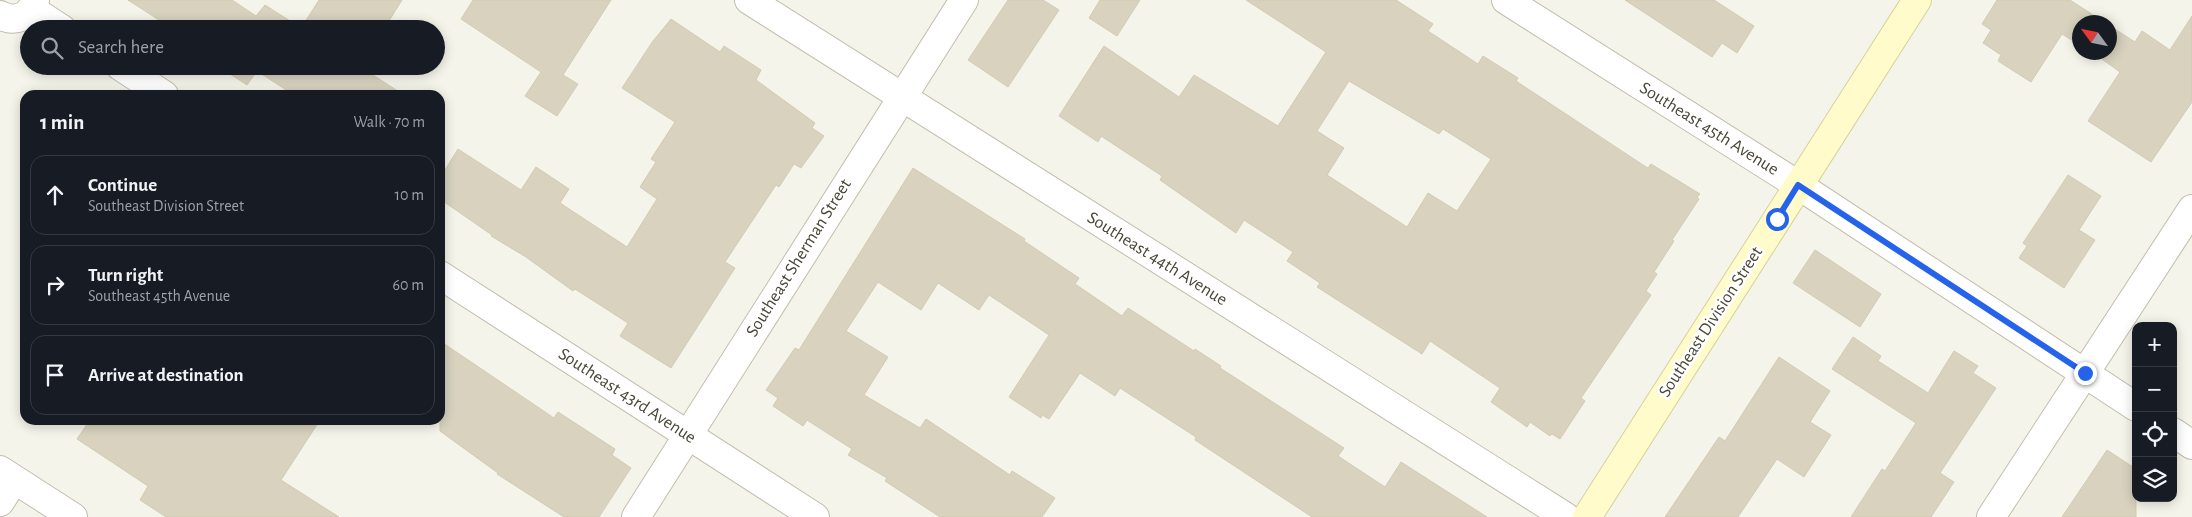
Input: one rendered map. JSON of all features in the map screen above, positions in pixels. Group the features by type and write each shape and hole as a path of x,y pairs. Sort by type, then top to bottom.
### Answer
{"main road":[{"name":"Southeast Division Street","path":"1587,517 1917,0"}],"street":[{"name":"Southeast 44th Avenue","path":"749,0 1566,517"},
{"name":"Southeast Sherman Street","path":"636,517 964,0"},
{"name":"Southeast 45th Avenue","path":"1506,0 1798,185 2132,404"},
{"path":"0,15 7,18 18,18 33,4 52,20"},
{"path":"134,75 156,90"},
{"path":"1991,517 2192,209"},
{"name":"Southeast 43rd Avenue","path":"445,278 815,517"},
{"path":"2177,435 2192,445"},
{"path":"5,484 73,517"}],"building":[{"path":"128,0 232,0 256,16 265,5 288,20 159,20"},
{"path":"319,0 402,0 390,20 306,20"},
{"path":"473,0 611,0 563,75 578,84 557,116 525,96 541,72 461,19"},
{"path":"1008,0 1043,0 1059,10 1008,87 968,60"},
{"path":"1100,0 1140,0 1117,36 1089,18"},
{"path":"1246,0 1396,0 1433,24 1428,31 1478,64 1483,56 1518,78 1516,81 1643,165 1648,168 1651,164 1700,194 1697,197 1699,199 1654,272 1657,274 1646,291 1651,295 1581,398 1585,401 1560,439 1552,434 1550,436 1530,422 1527,427 1491,402 1500,388 1430,341 1422,354 1317,287 1320,283 1287,261 1293,252 1244,220 1236,233 1160,180 1162,176 1101,136 1098,142 1059,116 1104,46 1179,97 1194,75 1278,126 1326,52","holes":["1349,81 1439,134 1443,129 1491,159 1457,211 1428,193 1407,227 1327,175 1344,148 1317,131"]},
{"path":"1625,0 1714,0 1754,26 1737,53 1722,43 1712,57"},
{"path":"1997,0 2070,0 2093,15 2072,15 2072,40 2062,34 2031,82 1998,61 2001,55 1983,43 1991,30 1982,24"},
{"path":"2192,16 2192,102 2151,162 2088,121 2120,72 2103,60 2117,60 2117,30 2135,42 2142,31 2170,50"},
{"path":"671,19 720,52 724,46 761,70 756,80 815,123 812,128 824,136 801,168 794,164 779,187 776,185 725,262 735,268 671,368 620,336 628,323 575,289 573,291 445,202 445,170 458,149 521,190 536,167 569,189 560,203 627,247 657,199 640,187 656,162 651,159 675,122 622,88 653,41"},
{"path":"232,75 254,75 247,85"},
{"path":"263,75 373,75 396,90 286,90"},
{"path":"913,168 1025,239 1024,241 1079,278 1075,284 1122,316 1128,308 1194,351 1195,349 1221,366 1220,368 1344,448 1338,456 1385,487 1401,462 1487,517 1312,517 1195,440 1196,437 1120,388 1115,396 1080,373 1049,419 1042,415 1041,418 1009,397 1049,335 989,295 979,310 938,283 921,310 878,282 846,331 888,357 864,395 920,428 926,419 1010,475 1012,471 1055,498 1042,517 940,517 885,481 887,478 848,455 852,449 807,420 803,426 773,406 778,398 766,390 795,348 799,350"},
{"path":"2068,175 2101,196 2079,230 2095,240 2064,288 2019,258 2027,246 2023,243"},
{"path":"1815,250 1881,294 1860,327 1793,283"},
{"path":"1853,337 1881,356 1878,361 1928,393 1954,351 1978,366 1973,373 1996,388 1940,473 1954,482 1931,517 1851,517 1882,469 1885,471 1916,423 1832,369"},
{"path":"445,344 554,418 558,412 615,449 612,455 631,468 599,517 564,517 497,474 440,431 440,425 445,425"},
{"path":"1779,357 1830,391 1810,422 1831,435 1804,477 1777,459 1738,517 1665,517 1719,437 1725,441"},
{"path":"87,425 317,425 281,480 339,517 166,517 140,500 148,486 77,439"},
{"path":"2107,450 2132,466 2132,502 2136,502 2136,517 2062,517"}],"route":[{"path":"1777,219 1798,185 2085,373"}]}
